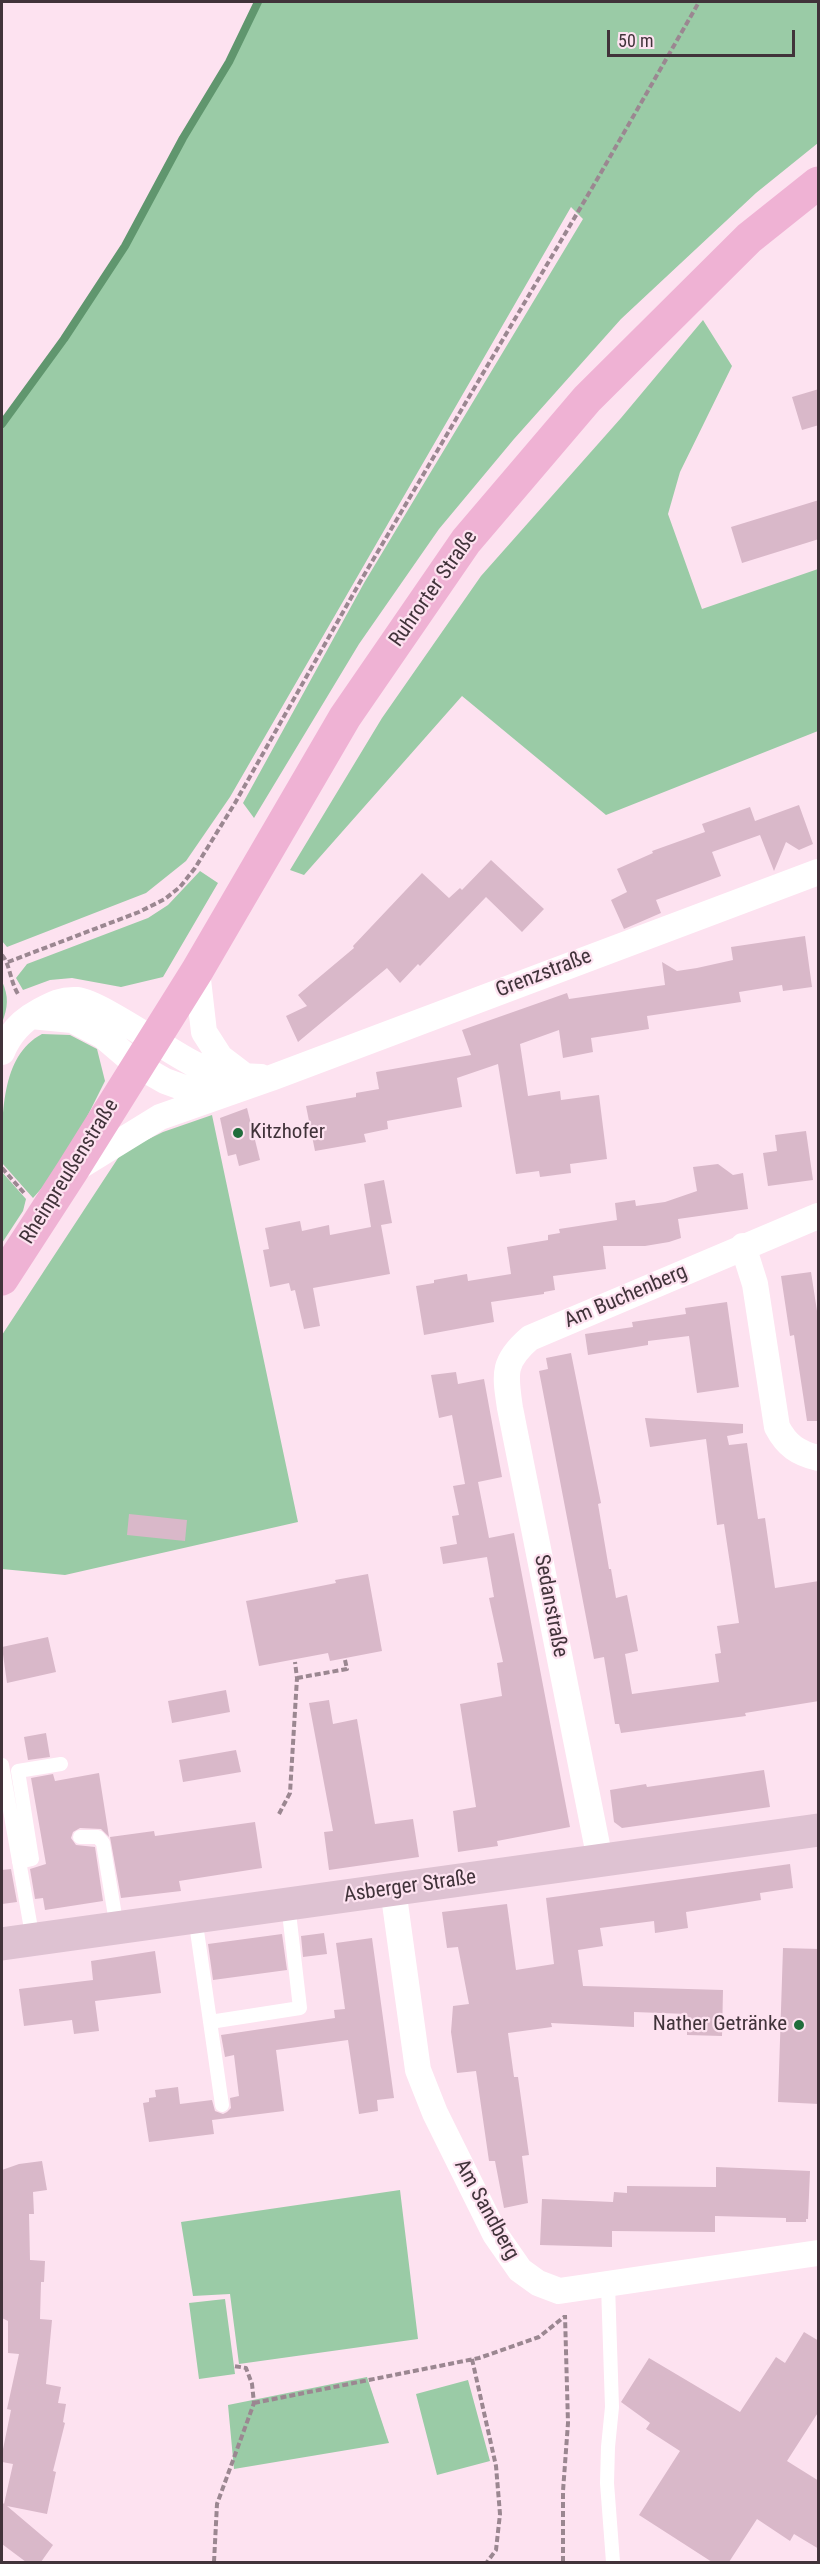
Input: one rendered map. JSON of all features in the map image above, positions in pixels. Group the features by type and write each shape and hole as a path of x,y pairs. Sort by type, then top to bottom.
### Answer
{"main road":[{"name":"Ruhrorter Straße","path":"145,1053 197,971 345,717 466,541 587,399 749,238 819,183"},
{"name":"Rheinpreußenstraße","path":"2,1279 145,1053"}],"street":[{"name":"Grenzstraße","path":"72,1171 159,1117 271,1078 819,872"},
{"path":"197,971 204,1032 220,1057 245,1076"},
{"path":"2,1052 15,1029 31,1016 72,1020 103,1036 145,1053 165,1081 212,1098"},
{"name":"Grenzstraße","path":"145,1053 213,1072 271,1078"},
{"name":"Am Buchenberg","path":"513,1353 530,1338 742,1246 819,1216"},
{"path":"742,1246 755,1284 777,1427 786,1443 801,1454 819,1458"},
{"name":"Sedanstraße","path":"513,1353 506,1377 510,1408 600,1860"},
{"name":"Asberger Straße","path":"17,1942 819,1830"},
{"name":"Am Sandberg","path":"393,1889 418,2070 435,2113 495,2234 520,2270 538,2283 559,2291"},
{"path":"559,2291 819,2253"}],"lane":[{"path":"19,1862 32,1859 18,1771 62,1764"},
{"path":"2,1765 19,1862 17,1942"},
{"path":"80,1837 98,1837 103,1843 117,1928"},
{"path":"210,2022 300,2008 288,1904"},
{"path":"195,1917 222,2105"},
{"path":"608,2285 612,2407 607,2482 613,2562"}],"path":[{"path":"8,962 139,912 165,899 180,887 195,868 235,803 360,582 699,2"},
{"path":"2,955 8,962 9,977 31,1016"},
{"path":"297,1678 347,1669 345,1660"},
{"path":"279,1814 290,1793 297,1678 295,1662"},
{"path":"559,2291 565,2316 568,2423 563,2491 563,2562"},
{"path":"254,2403 472,2359 539,2337 565,2316"},
{"path":"472,2359 496,2466 501,2514 496,2550 487,2562"},
{"path":"214,2562 217,2504 254,2403 252,2384 246,2368 234,2366"}],"green space":[{"path":"258,2 818,2 818,143 756,193 621,319 514,439 439,529 359,644 254,818 243,803 364,583 583,219 571,207 230,797 186,861 146,893 7,947 2,941 2,424 64,339 125,246 173,156 229,62"},
{"path":"703,320 732,366 680,472 668,514 702,609 818,569 818,731 606,815 462,696 304,875 290,870 382,718 481,576 621,418"},
{"path":"200,871 218,883 163,977 121,987 72,978 50,980 23,990 16,978 27,964 148,918 168,905"},
{"path":"2,981 7,1002 2,1023"},
{"path":"42,1034 70,1035 97,1049 105,1081 64,1163 33,1198 2,1163 2,1127 6,1090 11,1073 18,1057 28,1044"},
{"path":"212,1115 298,1522 65,1575 2,1569 2,1335 122,1152 163,1132"},
{"path":"2,1172 26,1199 23,1211 2,1243"},
{"path":"400,2190 418,2339 239,2364 230,2294 193,2296 181,2222"},
{"path":"225,2299 235,2374 199,2379 189,2303"},
{"path":"367,2377 389,2443 234,2469 228,2405"},
{"path":"468,2380 490,2461 437,2475 416,2394"}],"building":[{"path":"819,389 819,425 802,430 792,397"},
{"path":"819,500 819,539 742,563 731,527"},
{"path":"799,805 813,844 799,850 786,842 774,871 760,835 712,852 721,876 656,900 661,913 624,929 611,900 627,892 617,869 653,853 652,851 705,832 702,824 750,807 755,821"},
{"path":"491,860 544,909 522,932 486,897 420,966 418,964 400,983 387,968 298,1042 286,1016 307,1006 298,995 354,948 353,946 422,873 449,898 460,888 462,890"},
{"path":"805,936 812,987 783,991 782,985 739,992 741,1002 647,1016 649,1029 591,1038 593,1052 563,1058 559,1030 520,1044 528,1096 560,1091 561,1100 599,1095 607,1159 570,1164 571,1173 540,1177 539,1171 516,1174 498,1064 457,1078 462,1107 387,1121 388,1129 364,1134 366,1142 315,1151 306,1106 356,1097 356,1093 379,1089 376,1072 471,1055 462,1030 567,993 569,999 665,985 662,962 677,971 697,968 733,960 731,947"},
{"name":"Kitzhofer","path":"247,1108 260,1160 239,1166 236,1154 228,1156 220,1118"},
{"path":"806,1131 813,1180 768,1186 763,1153 777,1151 775,1135"},
{"path":"718,1164 733,1175 743,1173 748,1209 678,1219 681,1238 669,1242 645,1246 603,1246 606,1269 553,1276 555,1290 544,1292 544,1294 491,1302 494,1322 424,1335 416,1286 467,1274 468,1281 511,1274 507,1247 548,1240 548,1235 560,1233 559,1229 617,1220 615,1203 635,1200 636,1206 665,1202 697,1191 693,1167"},
{"path":"384,1180 392,1223 381,1225 390,1274 313,1288 320,1326 304,1329 295,1290 291,1291 289,1283 270,1287 263,1250 269,1249 265,1228 300,1221 302,1231 329,1225 330,1235 371,1227 364,1184"},
{"path":"811,1272 819,1324 819,1421 807,1421 794,1335 790,1336 781,1276"},
{"path":"727,1302 739,1387 697,1393 689,1336 648,1341 648,1345 588,1355 585,1334 633,1327 632,1322 686,1314 685,1308"},
{"path":"571,1353 601,1503 598,1504 609,1569 611,1569 616,1598 627,1595 638,1651 625,1654 632,1694 719,1682 715,1654 721,1653 717,1626 739,1623 724,1524 717,1525 706,1439 650,1447 645,1418 743,1424 743,1433 727,1436 729,1445 747,1443 758,1519 765,1518 775,1588 819,1581 819,1701 745,1713 746,1716 621,1733 619,1724 615,1724 604,1657 594,1659 539,1371 548,1369 546,1358"},
{"path":"456,1372 458,1384 484,1379 502,1477 478,1482 489,1538 514,1533 570,1827 497,1841 498,1846 458,1852 453,1811 476,1807 460,1704 502,1696 497,1663 503,1662 489,1598 494,1597 487,1557 443,1564 440,1547 457,1544 452,1516 459,1515 453,1486 465,1484 452,1415 439,1418 431,1375"},
{"path":"129,1514 187,1520 185,1541 127,1535"},
{"path":"368,1574 382,1651 330,1661 328,1653 259,1666 246,1601 336,1583 335,1580"},
{"path":"48,1637 56,1672 7,1683 2,1647"},
{"path":"226,1690 230,1712 172,1723 168,1701"},
{"path":"329,1700 333,1724 357,1719 375,1824 413,1819 419,1857 329,1870 324,1832 333,1831 309,1703"},
{"path":"46,1733 50,1757 28,1760 24,1737"},
{"path":"236,1750 241,1772 183,1782 179,1760"},
{"path":"764,1770 770,1807 622,1828 614,1822 610,1790"},
{"path":"99,1773 109,1837 101,1829 80,1828 73,1832 71,1838 76,1845 95,1847 103,1901 45,1910 43,1898 35,1899 30,1869 46,1864 31,1778 53,1774 55,1781"},
{"path":"255,1822 262,1868 179,1881 181,1891 121,1898 110,1837 154,1831 155,1836"},
{"path":"790,1864 793,1888 760,1893 761,1900 686,1912 688,1928 655,1933 654,1921 600,1928 603,1946 578,1950 583,1986 723,1990 722,2036 687,2035 687,2014 634,2012 634,2027 551,2023 552,2027 508,2033 514,2077 518,2077 529,2155 522,2156 528,2203 504,2208 495,2161 489,2161 476,2071 457,2073 451,2032 453,2006 469,2004 458,1947 447,1948 442,1912 507,1904 516,1970 554,1964 546,1898"},
{"path":"11,1869 17,1902 2,1904 2,1870"},
{"path":"324,1933 327,1954 303,1957 301,1936"},
{"path":"282,1934 287,1970 213,1980 208,1944"},
{"path":"372,1938 394,2098 377,2100 378,2111 359,2114 348,2040 276,2050 284,2111 212,2120 214,2134 149,2142 143,2103 149,2102 149,2098 156,2097 155,2090 178,2087 180,2104 212,2100 215,2111 223,2114 227,2112 231,2108 230,2098 239,2096 234,2055 225,2057 221,2035 335,2018 334,2010 345,2009 336,1943"},
{"name":"Nather Getränke","path":"783,1948 819,1949 819,2104 778,2102"},
{"path":"155,1951 161,1993 95,2001 99,2031 74,2034 72,2020 24,2026 19,1989 93,1980 91,1961"},
{"path":"42,2161 47,2190 33,2192 34,2214 29,2214 30,2260 45,2261 44,2282 41,2282 40,2319 52,2320 46,2384 61,2387 58,2403 66,2404 63,2422 65,2423 53,2471 56,2472 47,2514 7,2506 53,2545 41,2562 26,2562 2,2544 2,2502 4,2504 13,2464 2,2462 2,2454 11,2410 7,2409 19,2354 8,2353 8,2321 2,2318 2,2170 19,2164"},
{"path":"716,2167 810,2171 808,2219 806,2222 786,2222 786,2218 715,2216 715,2232 612,2231 612,2247 540,2245 542,2199 613,2202 614,2192 627,2193 627,2186 716,2187"},
{"path":"804,2332 819,2341 819,2411 787,2461 819,2481 819,2549 794,2534 790,2541 757,2519 729,2562 712,2562 639,2515 680,2451 646,2429 650,2423 621,2402 649,2358 740,2412 776,2357 785,2363"}],"waterway":[{"path":"2,424 64,339 125,246 183,138 229,62 258,2"}],"place":[{"name":"Kitzhofer","path":"238,1133"},
{"name":"Nather Getränke","path":"799,2025"}]}
